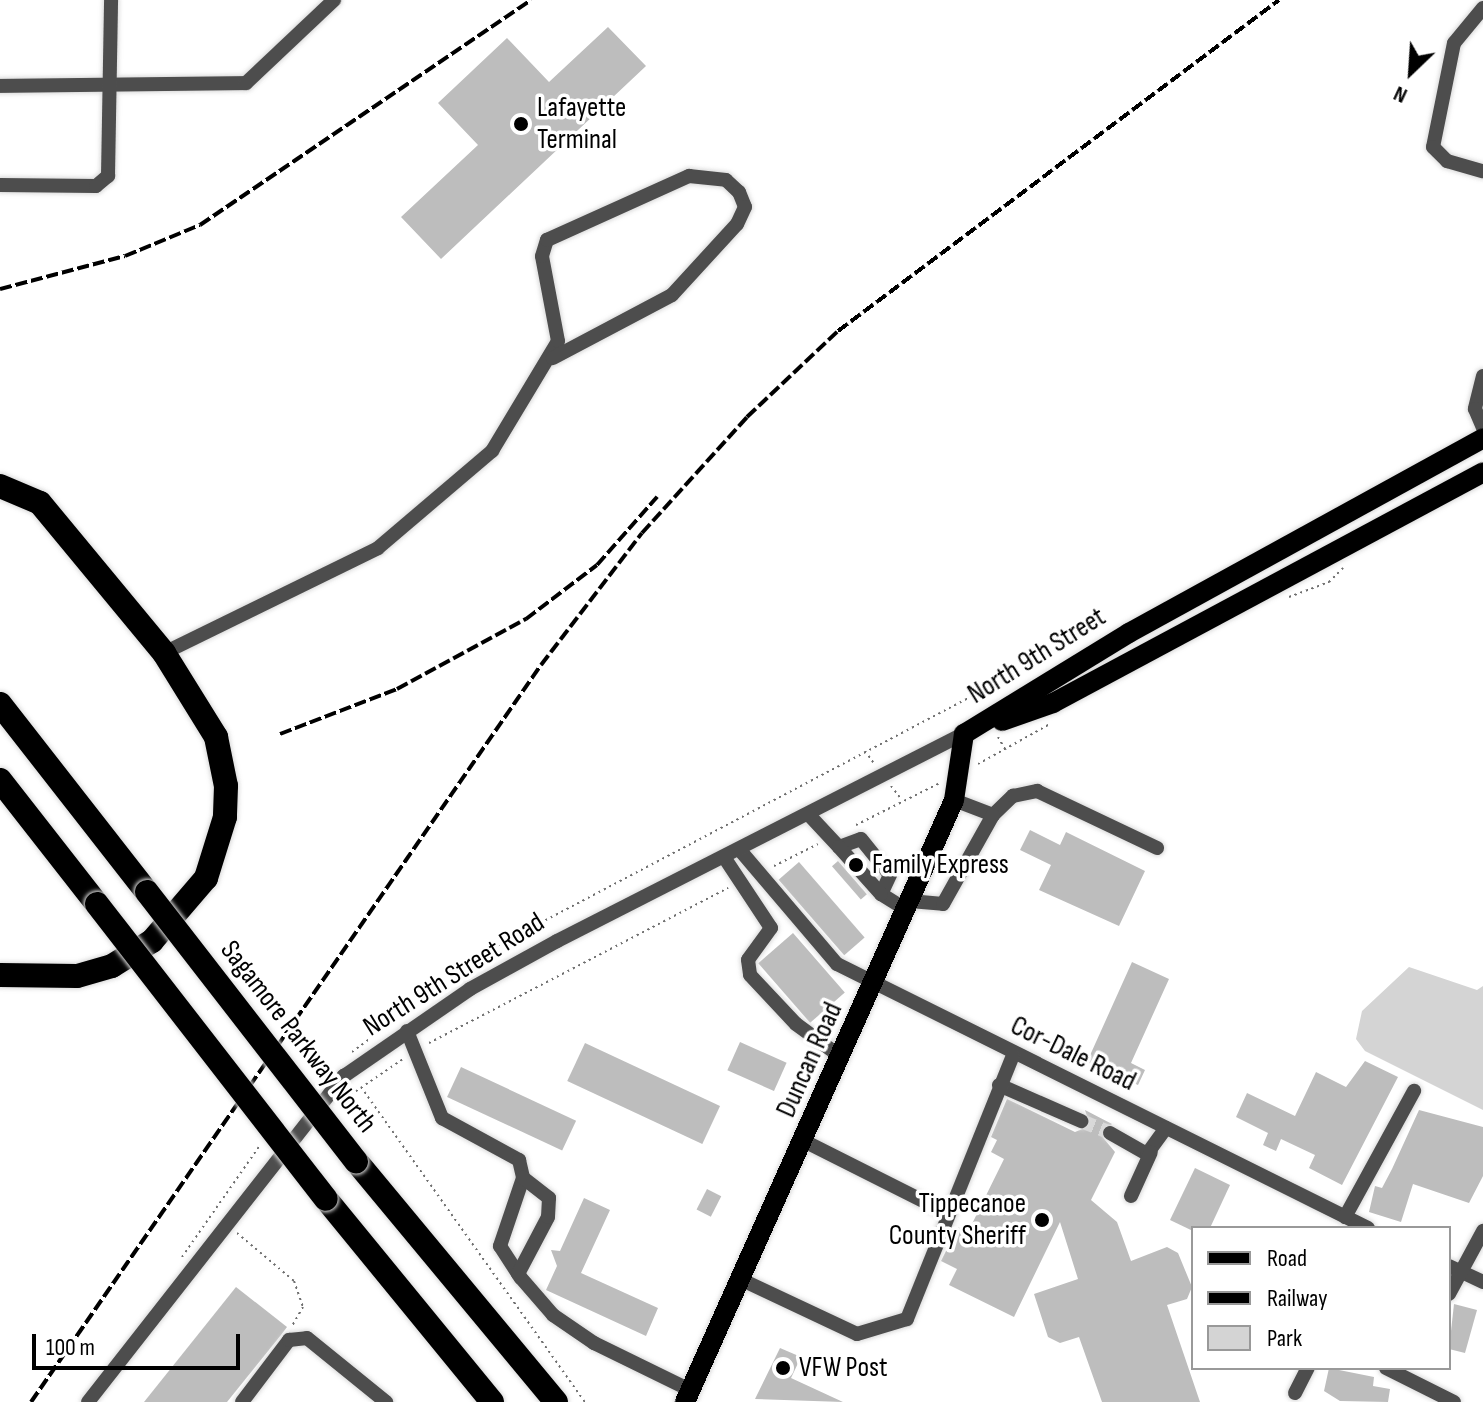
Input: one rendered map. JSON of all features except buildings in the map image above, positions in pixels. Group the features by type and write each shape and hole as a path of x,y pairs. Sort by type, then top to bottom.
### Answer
{"highway":[{"path":"0,486 40,503 164,653 216,737 226,786 206,878 152,941 112,966 77,976 0,975"},
{"path":"0,503 40,503"},
{"name":"Sagamore Parkway North","path":"0,704 356,1161 556,1402"},
{"path":"0,780 326,1199 492,1402"}],"main road":[{"name":"North 9th Street","path":"964,734 1129,633 1483,438"},
{"name":"North 9th Street","path":"964,734 1053,703 1483,472"},
{"name":"Duncan Road","path":"688,1396 874,986 954,800 964,734"}],"street":[{"path":"0,185 96,186 108,176 111,0"},
{"path":"0,86 108,88 246,83 334,0"},
{"path":"1483,8 1454,43 1433,147 1447,161 1483,171"},
{"path":"164,653 391,539 492,451 553,358 672,295 737,224 745,207 739,192 726,180 689,176 547,240 542,256 556,310 553,358"},
{"path":"1483,376 1475,409 1483,428"},
{"name":"North 9th Street Road","path":"88,1402 344,1076 407,1031 544,948 810,816 964,734"},
{"path":"810,816 881,894 908,906 943,904 993,815 1013,796 1037,791 1157,848"},
{"path":"954,800 993,815"},
{"path":"834,842 861,839 890,875 881,894"},
{"name":"Cor-Dale Road","path":"739,849 837,964 874,986 1364,1226"},
{"path":"724,857 771,928 748,960 750,975 796,1024 841,1057"},
{"path":"407,1031 442,1118 519,1160 523,1178 500,1238 518,1274 553,1315 594,1343 688,1396"},
{"path":"740,1279 857,1334 888,1329 915,1306 945,1212 1013,1055"},
{"path":"999,1085 1081,1121"},
{"path":"1345,1217 1414,1091"},
{"path":"1131,1196 1166,1128"},
{"path":"1110,1133 1151,1152"},
{"path":"804,1141 945,1212"},
{"path":"518,1274 548,1217 549,1198 523,1178"},
{"path":"1483,1231 1455,1269 1483,1282"},
{"path":"242,1402 289,1340 305,1338 386,1402"},
{"path":"1295,1393 1307,1370"},
{"path":"1406,1373 1454,1402"}],"path":[{"path":"759,873 834,842 903,801"},
{"path":"333,1108 415,1051 741,881"},
{"path":"361,1087 585,1402"},
{"path":"229,1227 294,1281 303,1307 290,1325 305,1338"}],"green space":[{"path":"1409,967 1477,990 1483,986 1483,1110 1365,1051 1356,1039 1362,1011"}],"tunnel":[{"path":"1081,1121 1110,1133"}],"railway":[{"path":"0,289 125,256 200,225 531,0"},
{"path":"31,1402 541,665 642,533 747,417 838,331 1279,0"},
{"path":"280,734 397,689 526,619 597,565 657,497"}],"place":[{"name":"Lafayette Terminal","path":"521,124"},
{"name":"Family Express","path":"856,865"},
{"name":"Tippecanoe County Sheriff","path":"1042,1220"},
{"name":"VFW Post","path":"783,1368"}]}
